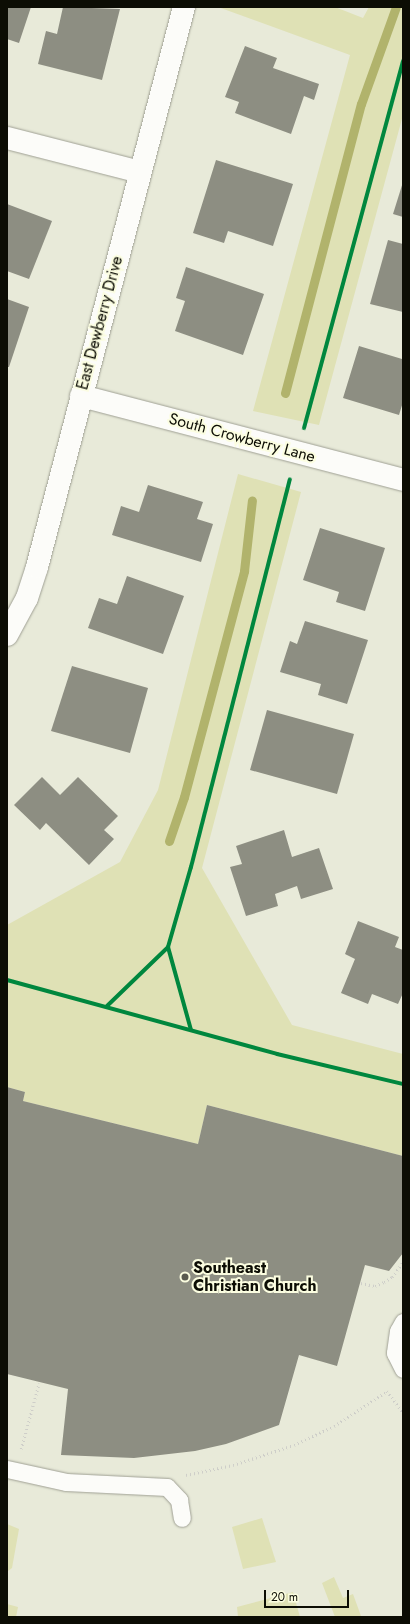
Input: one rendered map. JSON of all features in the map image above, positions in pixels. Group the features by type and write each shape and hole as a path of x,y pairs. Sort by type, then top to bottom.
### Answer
{"street":[{"name":"East Dewberry Drive","path":"7,636 31,588 184,7"},
{"path":"7,138 140,172"},
{"name":"South Crowberry Lane","path":"81,396 403,480"}],"lane":[{"path":"403,1322 398,1331 395,1353 403,1369"},
{"path":"7,1469 74,1483 167,1487 179,1500 182,1518"}],"path":[{"path":"304,428 403,61"},
{"path":"191,867 290,479"},
{"path":"360,1283 375,1286 384,1282 392,1276 403,1262"},
{"path":"21,1452 39,1383"},
{"path":"179,1476 233,1465 294,1446 334,1426 387,1391 403,1412"}],"green space":[{"path":"218,7 335,7 363,18 369,7 403,7 403,115 319,425 253,411 350,55"},
{"path":"238,474 301,492 202,868 292,1025 403,1054 403,1156 207,1105 198,1144 23,1101 25,1092 7,1087 7,925 120,862 158,790"},
{"path":"262,1518 276,1562 243,1569 232,1527"},
{"path":"7,1524 19,1529 12,1568 8,1571"},
{"path":"334,1577 343,1598 353,1594 361,1616 335,1617 322,1583"},
{"path":"293,1592 300,1617 238,1617 237,1607"},
{"path":"7,1604 18,1607 16,1617 7,1617"}],"building":[{"path":"7,7 31,7 19,43 7,39"},
{"path":"63,7 120,9 102,80 38,64 46,31 57,34"},
{"path":"245,46 277,58 273,68 319,84 314,100 304,96 291,134 235,113 239,102 225,97"},
{"path":"216,160 293,184 273,246 228,231 224,243 193,233"},
{"path":"403,182 403,217 393,214"},
{"path":"7,204 52,221 29,279 7,271"},
{"path":"388,240 403,244 403,312 370,304"},
{"path":"186,267 264,294 243,355 175,331 185,301 176,298"},
{"path":"7,299 29,307 9,367 7,367"},
{"path":"359,346 402,359 403,356 403,402 399,415 343,398"},
{"path":"148,485 203,502 197,519 213,524 201,562 112,535 121,506 139,512"},
{"path":"320,528 385,548 365,611 336,602 339,592 303,580"},
{"path":"127,576 184,596 163,654 88,628 99,598 117,604"},
{"path":"305,621 368,640 347,704 318,695 321,684 280,672 290,641 297,644"},
{"path":"72,666 148,688 130,753 51,731"},
{"path":"267,710 354,734 337,794 250,770"},
{"path":"42,777 60,795 78,777 118,816 104,830 114,839 89,865 46,823 40,830 14,805"},
{"path":"284,830 292,857 319,848 333,889 301,899 297,886 275,894 278,906 246,916 230,867 242,864 236,846"},
{"path":"358,921 399,937 395,947 403,950 403,993 398,1004 372,994 368,1004 341,993 355,959 345,954"},
{"name":"Southeast Christian Church","path":"7,1087 25,1092 23,1101 198,1144 207,1105 403,1156 403,1253 389,1271 365,1265 337,1366 299,1355 279,1425 226,1444 195,1451 134,1458 61,1455 68,1389 7,1374"}],"waterway":[{"path":"285,393 361,104 396,7"},
{"path":"169,841 184,797 244,571 252,500"}],"cycle path":[{"path":"304,428 403,61"},
{"path":"191,1030 168,947 191,867 290,479"},
{"path":"107,1006 168,947"},
{"path":"7,980 277,1054 403,1084"}],"place":[{"name":"Southeast Christian Church","path":"185,1277"}]}
